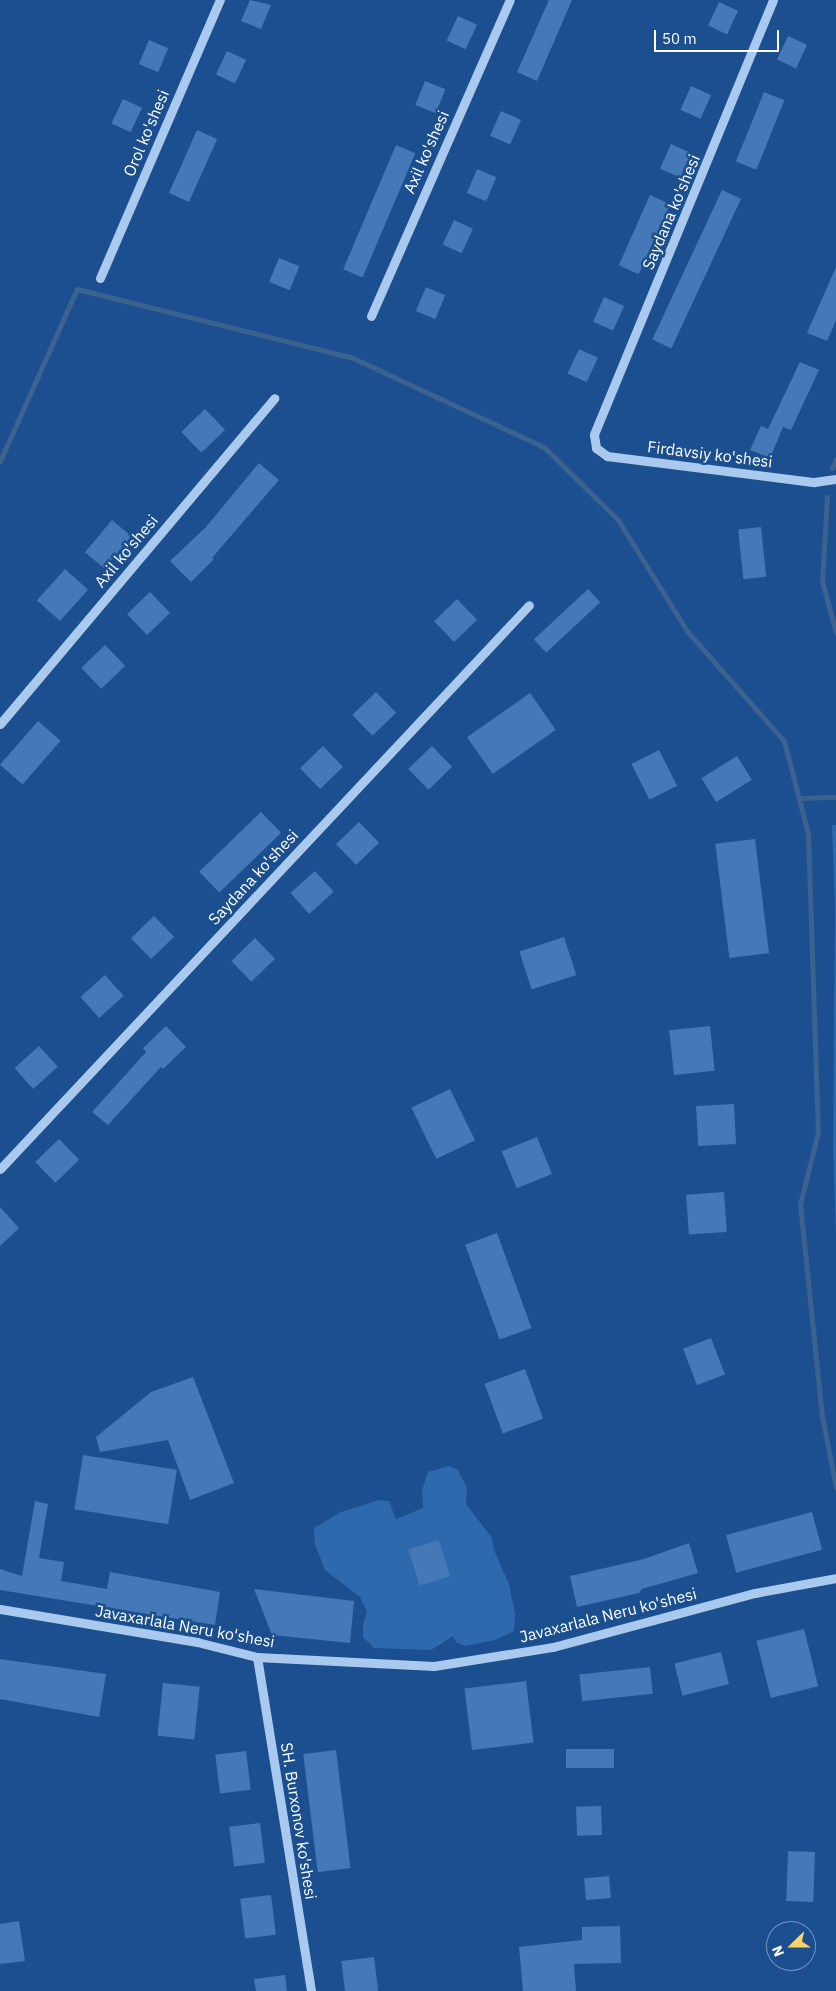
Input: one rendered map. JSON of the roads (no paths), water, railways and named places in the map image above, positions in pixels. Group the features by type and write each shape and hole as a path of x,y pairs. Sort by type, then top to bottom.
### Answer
{"street":[{"name":"Orol ko'shesi","path":"100,278 220,0"},
{"name":"Axil ko'shesi","path":"370,316 510,0"},
{"name":"Saydana ko'shesi","path":"594,435 773,0"},
{"name":"Axil ko'shesi","path":"0,724 275,398"},
{"name":"Firdavsiy ko'shesi","path":"594,435 596,448 607,456 814,482 836,479"},
{"name":"Saydana ko'shesi","path":"0,1169 529,605"},
{"name":"Javaxarlala Neru ko'shesi","path":"0,1609 198,1642 257,1657 434,1666 553,1647 755,1593 836,1578"},
{"name":"SH. Burxonov ko'shesi","path":"257,1657 311,1991"}],"waterway":[{"path":"0,461 77,289 353,358 544,447 618,520 687,631 784,741 808,834 818,1132 800,1204 822,1416 836,1488"},
{"path":"832,468 836,459"},
{"path":"827,497 822,581 836,633"},
{"path":"799,798 836,797"}]}
